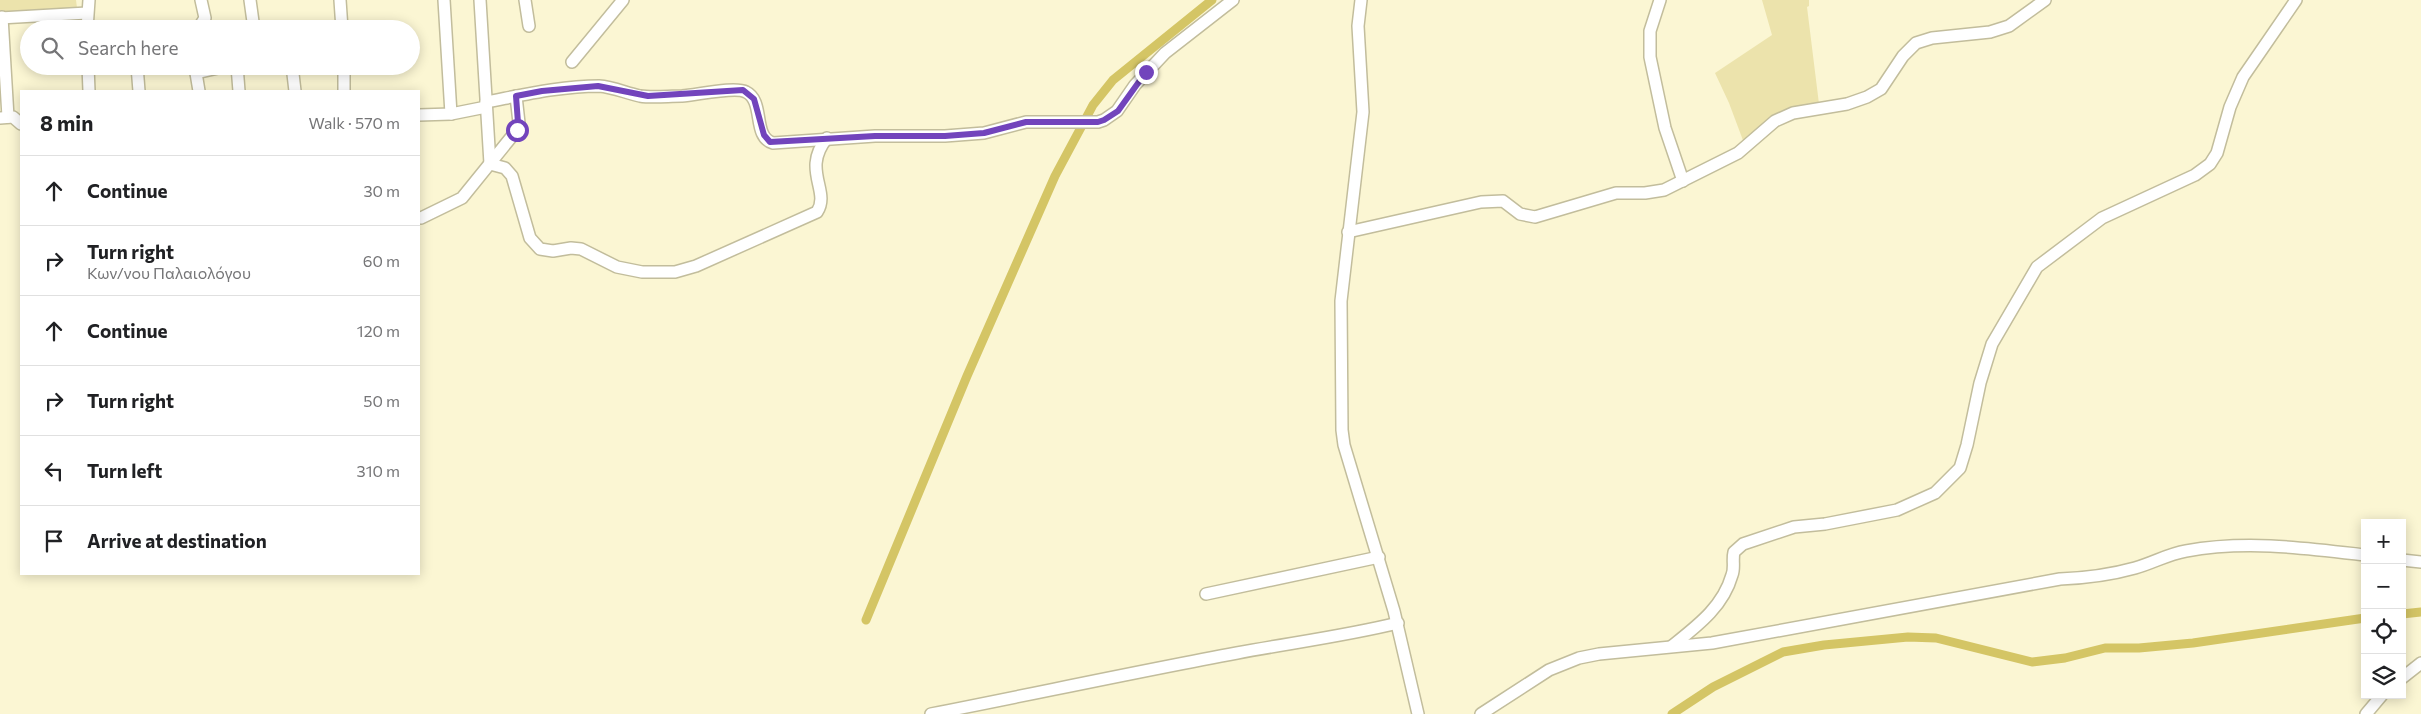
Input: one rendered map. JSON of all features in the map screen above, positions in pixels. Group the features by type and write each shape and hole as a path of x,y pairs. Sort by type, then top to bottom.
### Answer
{"street":[{"path":"87,20 90,0"},
{"path":"201,0 205,18 204,20"},
{"path":"250,0 253,20"},
{"path":"340,0 341,20"},
{"path":"444,0 451,114"},
{"path":"480,0 490,164"},
{"path":"526,0 529,26"},
{"path":"572,62 623,0"},
{"path":"420,115 451,114 516,96 590,86 608,87 648,96 702,95 741,90 754,98 764,135 769,142 827,138 945,136 984,133 1026,122 1098,122 1118,111 1135,84 1165,53 1233,0"},
{"path":"1361,0 1358,26 1363,112 1341,301 1342,430 1344,445 1355,485 1379,556 1398,623 1418,714"},
{"path":"1660,0 1650,31 1650,57 1665,128 1683,181"},
{"path":"1348,232 1481,202 1497,200 1508,204 1520,214 1535,217 1616,193 1655,192 1683,181 1738,153 1775,121 1793,112 1847,104 1867,97 1881,89 1903,56 1916,44 1932,38 1990,32 2009,26 2044,0"},
{"path":"1672,646 1712,612 1726,593 1734,572 1734,552 1743,544 1794,527 1825,524 1897,510 1935,493 1960,468 1967,445 1980,383 1992,344 2037,267 2102,218 2195,175 2210,164 2217,153 2230,106 2243,77 2296,0"},
{"path":"20,123 18,120 4,117 1,18 87,13"},
{"path":"89,75 90,90"},
{"path":"138,75 139,90"},
{"path":"196,75 199,90"},
{"path":"237,75 238,90"},
{"path":"293,75 295,90"},
{"path":"344,75 344,90"},
{"path":"421,218 462,198 517,130 516,96"},
{"path":"490,164 505,168 512,176 530,238 537,247 548,251 571,248 581,249 609,264 633,271 675,272 740,248 816,212 821,200 815,165 818,152 827,138"},
{"path":"1481,714 1516,690 1563,664 1599,654 1737,639 2060,579 2096,577 2137,568 2168,555 2201,549 2274,545 2361,555"},
{"path":"1206,594 1379,556"},
{"path":"2406,560 2421,562"},
{"path":"931,714 1165,666 1326,636 1363,631 1398,623"},
{"path":"2406,675 2421,663"},
{"path":"2366,714 2379,699"}],"shaded area":[{"path":"0,0 76,0 77,8 0,12"},
{"path":"1762,0 1809,0 1809,6 1807,7 1819,104 1744,143 1715,73 1772,35"}],"waterway":[{"path":"866,620 967,376 1055,176 1093,105 1113,80 1212,0"},
{"path":"2406,614 2421,612"},
{"path":"1672,714 1713,687 1783,652 1824,645 1908,637 1936,638 2032,662 2065,658 2105,648 2139,648 2193,643 2361,619"}],"route":[{"path":"517,130 516,96 542,91 598,86 648,96 710,94 743,90 754,98 764,137 773,143 875,136 945,136 984,133 1026,122 1098,122 1104,120 1118,111 1135,84 1146,72"}]}
